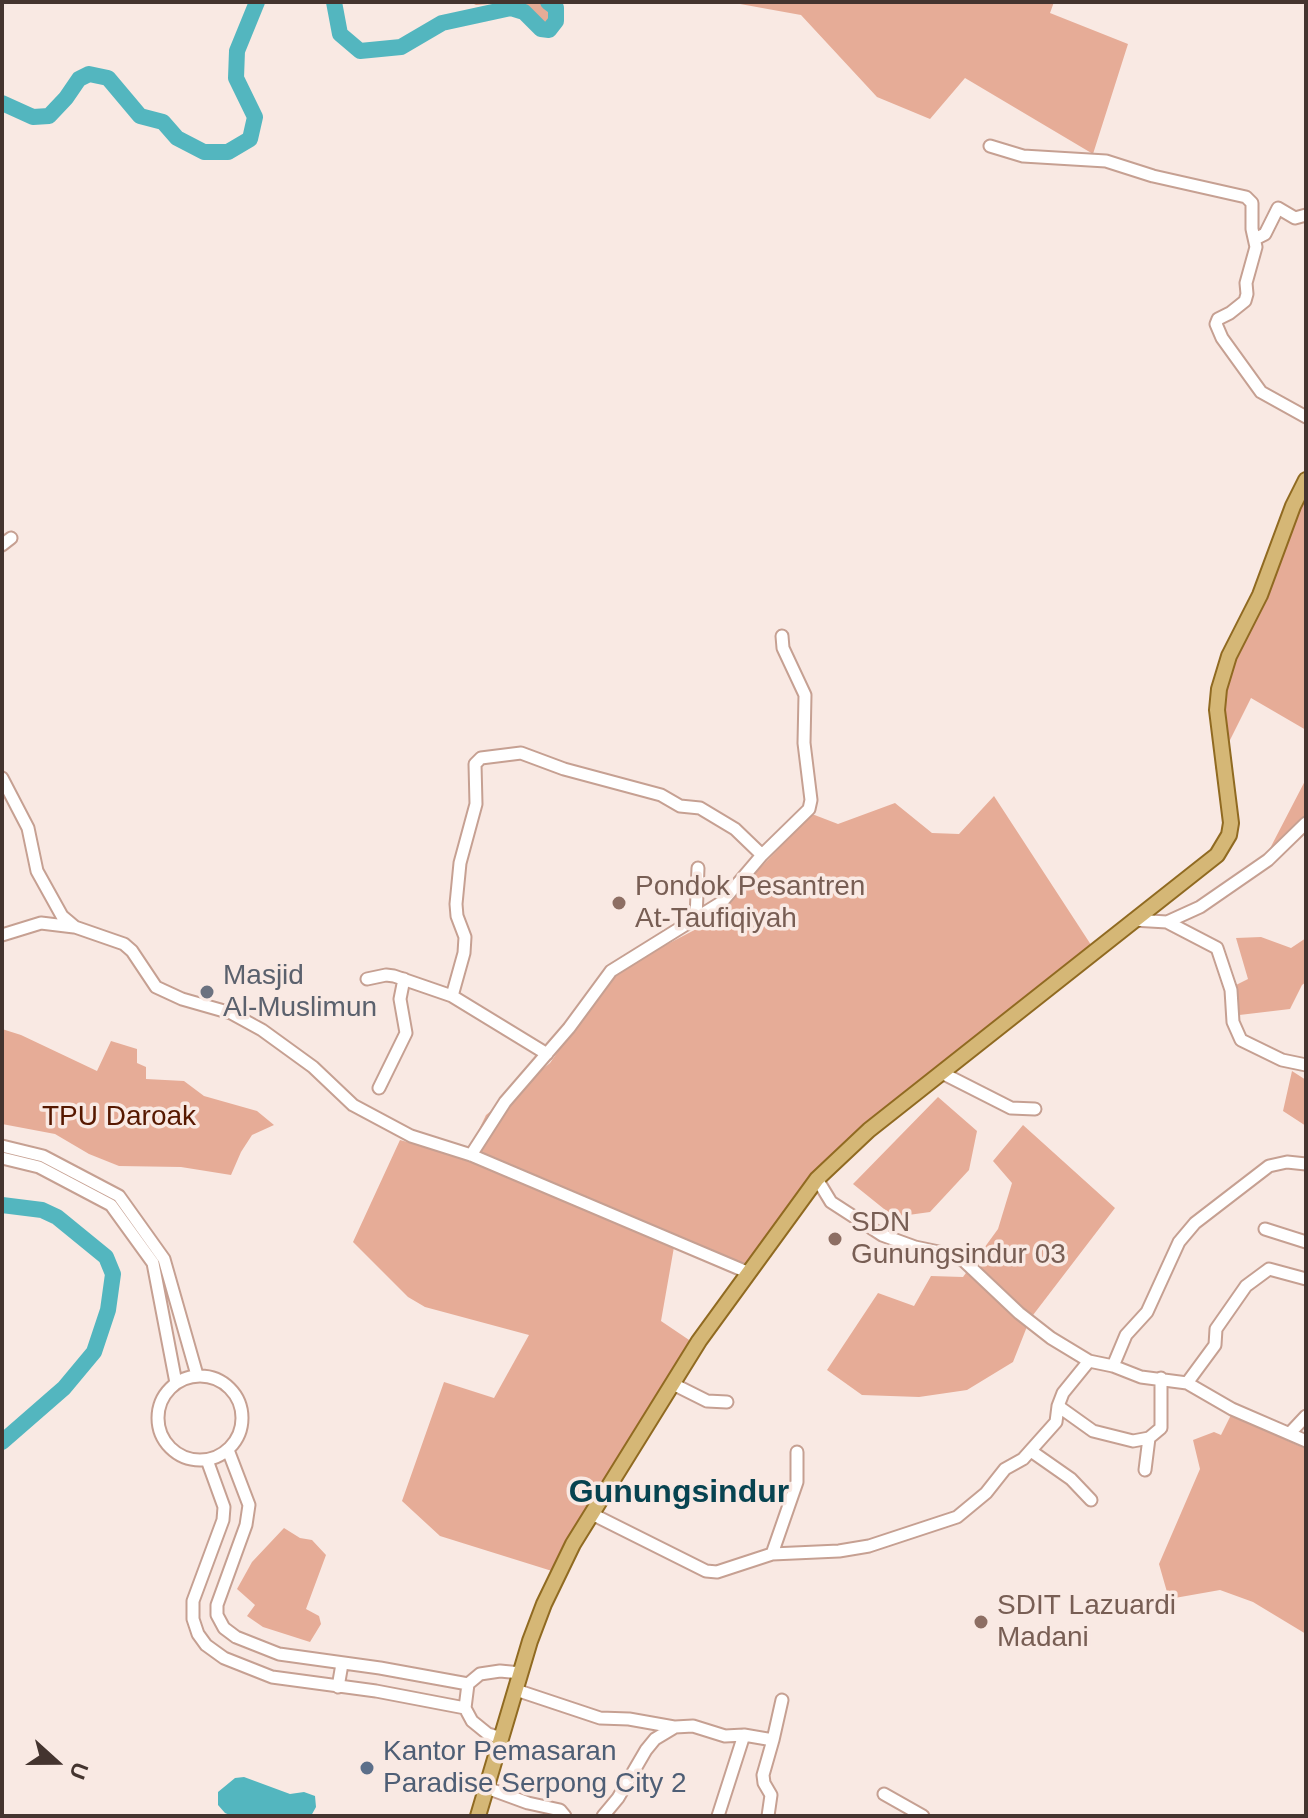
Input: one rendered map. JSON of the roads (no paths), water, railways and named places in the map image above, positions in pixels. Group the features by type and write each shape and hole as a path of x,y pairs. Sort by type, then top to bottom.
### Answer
{"main road":[{"path":"478,1816 544,1604 573,1544 699,1341 817,1179 850,1146 1217,855 1229,835 1230,804 1217,710 1219,689 1229,656 1260,595 1293,506 1306,480"}],"street":[{"path":"990,146 1023,156 1106,161 1153,176 1246,197 1252,203 1256,253 1246,283 1245,301 1218,319 1216,324 1222,338 1261,392 1306,417"},
{"path":"1255,239 1265,234 1278,208 1295,218 1306,215"},
{"path":"471,1155 505,1102 547,1054 611,971 722,902 762,855 809,809 805,695 783,648 782,636"},
{"path":"452,996 464,953 465,937 456,904 460,863 476,804 475,764 481,758 521,753 564,769 661,795 680,806 700,808 735,829 762,855"},
{"path":"2,778 28,828 37,871 62,916 75,927"},
{"path":"1167,922 1200,907 1268,860 1306,823"},
{"path":"696,919 698,868"},
{"path":"1133,920 1167,922 1217,948 1231,990 1233,1022 1241,1040 1282,1060 1306,1065"},
{"path":"2,935 41,923 75,927 124,944 156,987 182,999 231,1013 262,1030 313,1067 353,1105 369,1115 411,1136 471,1155 747,1272"},
{"path":"367,979 386,975 452,996 547,1054"},
{"path":"379,1088 406,1033 400,999 404,979"},
{"path":"942,1073 1011,1108 1035,1109"},
{"path":"2,1146 43,1156 119,1196 164,1259 197,1375"},
{"path":"2,1158 39,1167 111,1205 153,1263 176,1383"},
{"path":"1113,1366 1126,1335 1147,1312 1179,1242 1195,1223 1269,1166 1287,1162 1306,1164"},
{"path":"817,1179 831,1202 882,1235 964,1261 1019,1313 1051,1338 1089,1361 1141,1377 1187,1383 1232,1409 1306,1441"},
{"path":"1265,1229 1306,1242"},
{"path":"1187,1383 1215,1345 1216,1329 1246,1286 1269,1269 1306,1279"},
{"path":"592,1514 706,1571 717,1572 772,1554 839,1551 869,1546 957,1517 986,1493 1005,1469 1031,1451 1056,1422 1063,1393 1089,1361"},
{"path":"197,1375 226,1384 240,1404 241,1429 228,1450 207,1460 184,1458 174,1452 161,1434 158,1423 161,1400 176,1383 197,1375"},
{"path":"1058,1406 1093,1431 1133,1441 1149,1438 1161,1428 1161,1378"},
{"path":"673,1384 707,1401 727,1402"},
{"path":"1290,1433 1306,1416"},
{"path":"1145,1470 1149,1438"},
{"path":"228,1450 249,1505 246,1525 217,1605 220,1623 236,1637 279,1654 468,1684"},
{"path":"1031,1451 1071,1479 1091,1500"},
{"path":"772,1554 797,1482 797,1452"},
{"path":"207,1460 224,1507 223,1520 193,1601 193,1619 206,1645 224,1658 272,1677 376,1691 465,1708"},
{"path":"338,1687 342,1664"},
{"path":"502,1738 488,1734 472,1721 465,1708 468,1684 480,1674 500,1671 521,1673"},
{"path":"516,1690 600,1718 629,1719 675,1727 693,1726 725,1736 744,1735 773,1740"},
{"path":"768,1816 771,1795 763,1775 782,1700"},
{"path":"603,1816 618,1798 646,1750 655,1739 675,1727"},
{"path":"718,1816 744,1735"},
{"path":"487,1788 528,1803 560,1810 565,1816"},
{"path":"884,1794 923,1816"}],"water":[{"path":"244,1777 290,1794 304,1792 315,1796 316,1807 311,1816 232,1816 225,1813 218,1805 218,1792 235,1778"}],"waterway":[{"path":"2,103 33,117 49,116 79,79 89,74 108,78 140,116 163,122 177,138 204,152 228,152 250,139 255,117 236,78 237,51 257,2"},
{"path":"334,2 340,34 360,51 401,47 442,23 511,8 524,12 541,29 549,30 556,21 556,8 548,2"},
{"path":"2,1205 42,1210 57,1217 106,1257 113,1274 108,1310 94,1352 64,1388 2,1442"}],"place":[{"name":"Pondok Pesantren At-Taufiqiyah","path":"619,903"},
{"name":"Masjid Al-Muslimun","path":"207,992"},
{"name":"SDN Gunungsindur 03","path":"835,1239"},
{"name":"SDIT Lazuardi Madani","path":"981,1622"},
{"name":"Kantor Pemasaran Paradise Serpong City 2","path":"367,1768"}],"district":[{"name":"Gunungsindur","path":"679,1493"}],"park label":[{"name":"TPU Daroak","path":"119,1117"}]}
